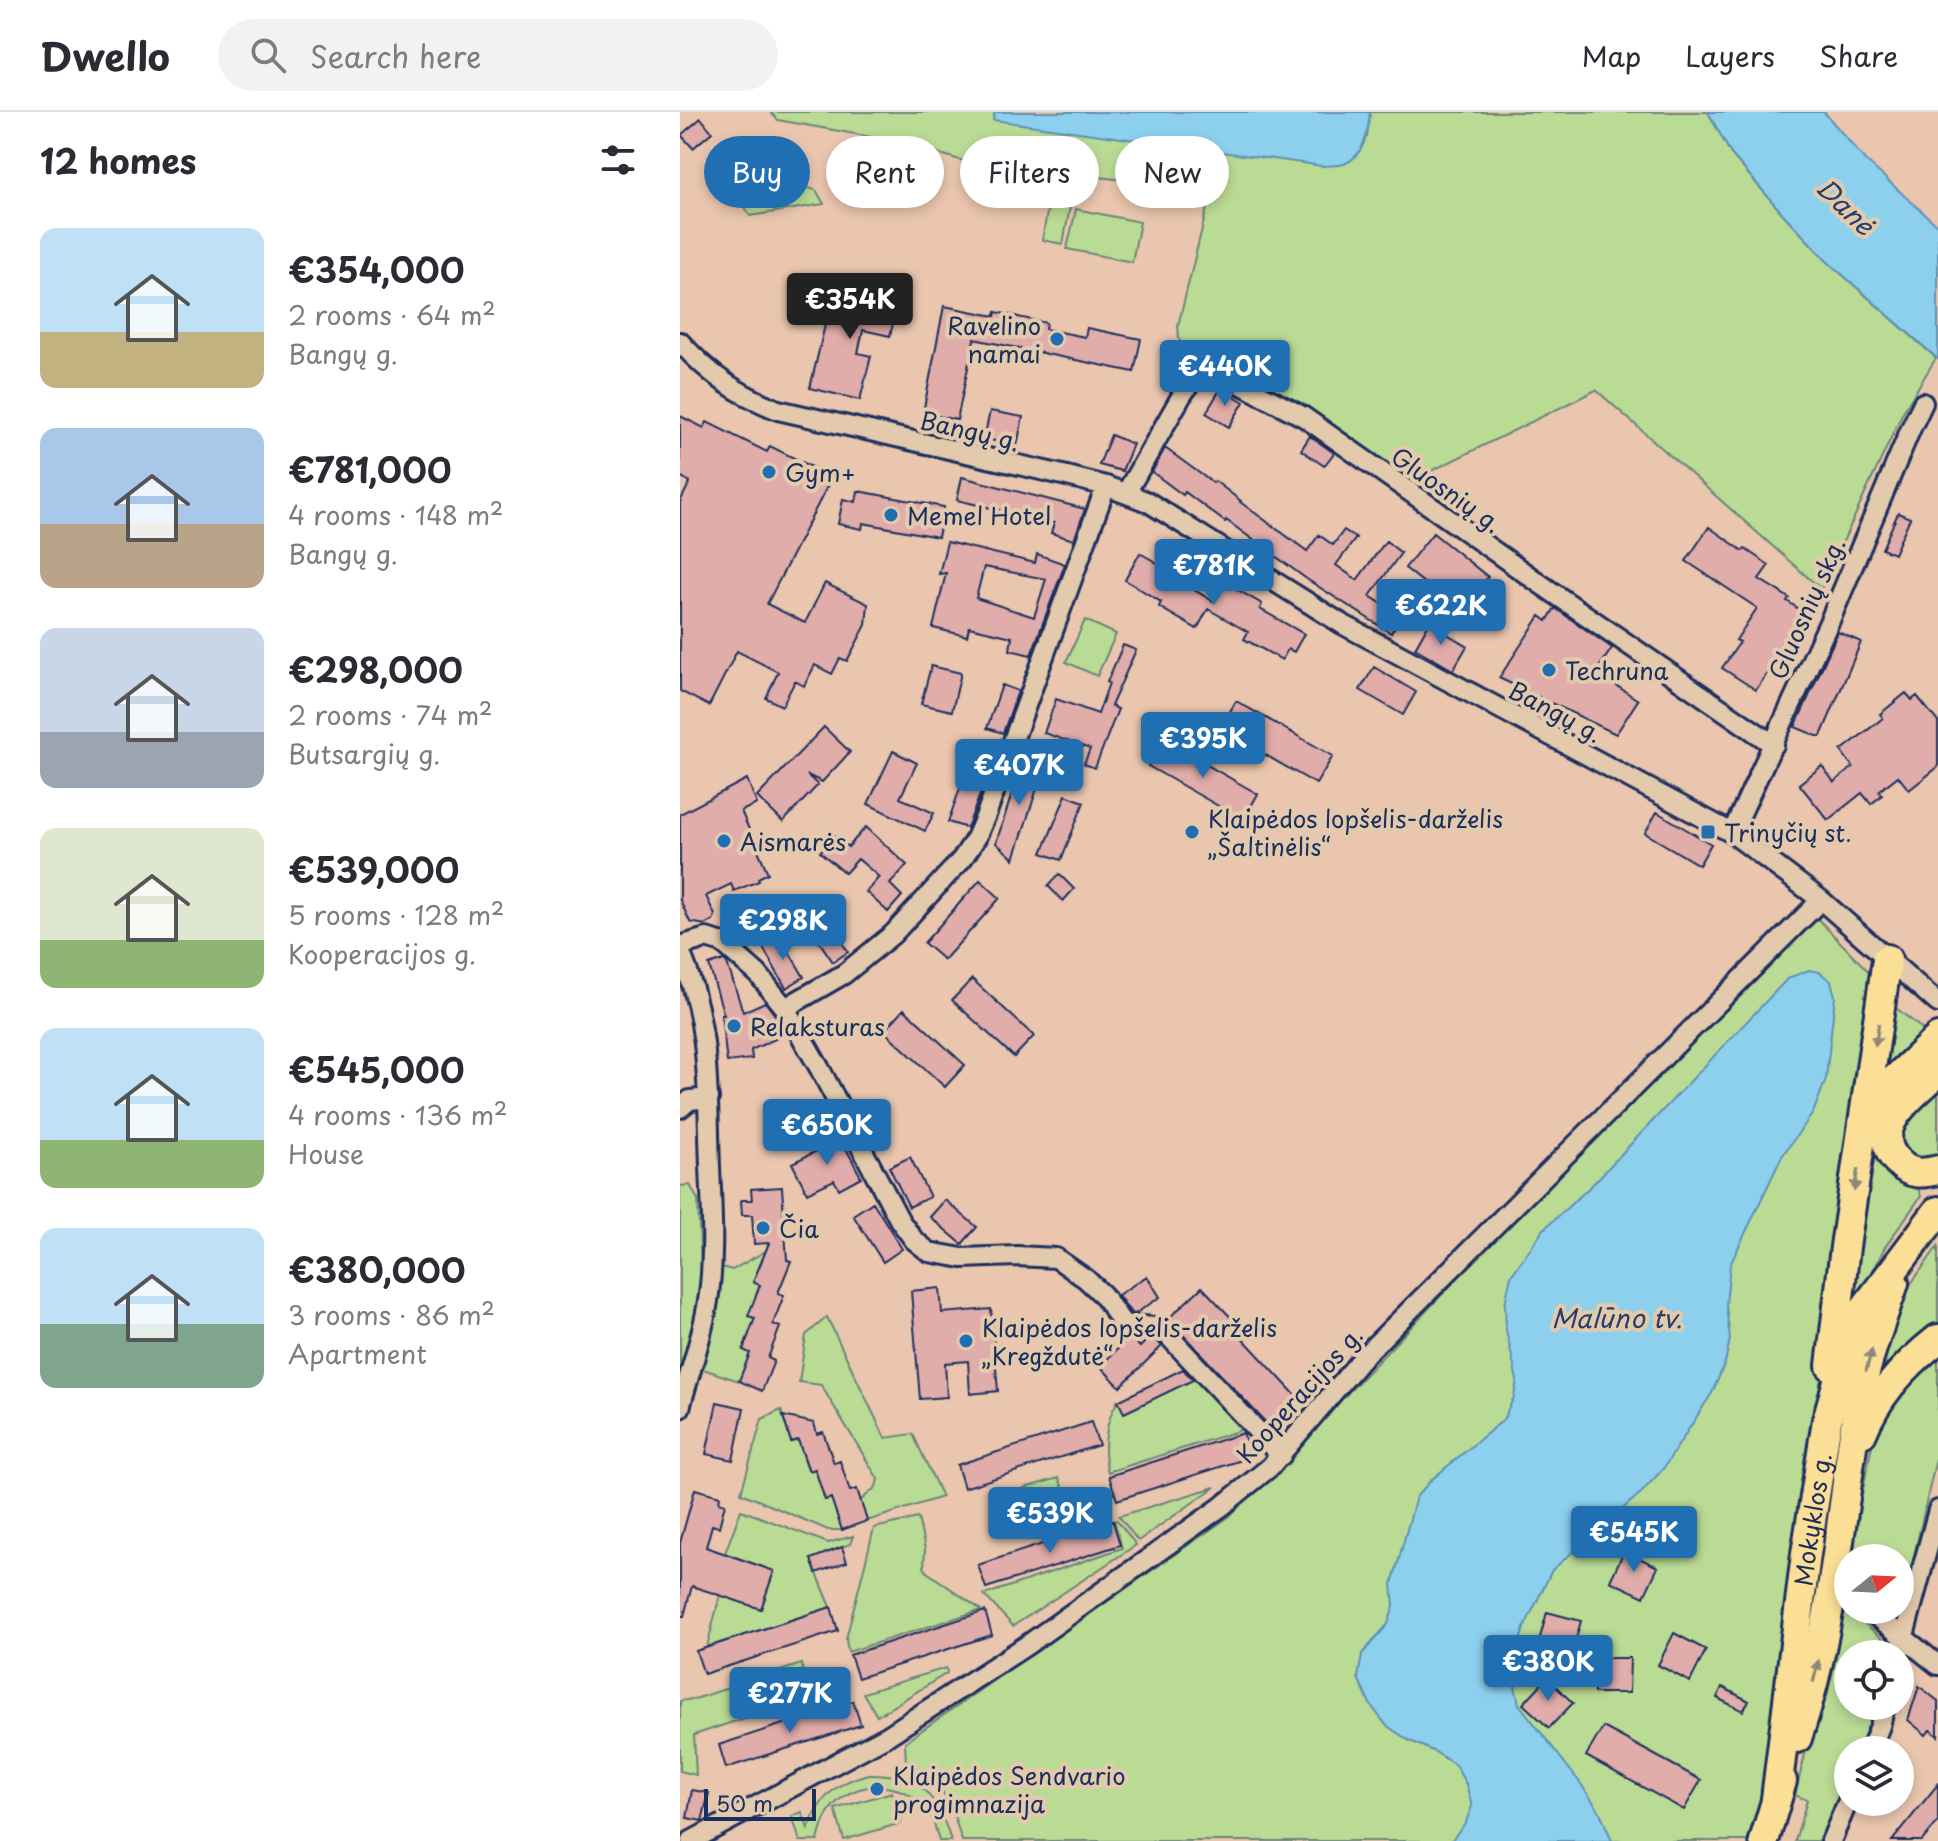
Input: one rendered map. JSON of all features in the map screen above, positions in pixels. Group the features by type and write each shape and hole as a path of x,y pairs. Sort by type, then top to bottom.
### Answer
{"main road":[{"path":"1827,1420 1836,1322 1887,959"},
{"path":"1867,1112 1889,1085 1938,1038"},
{"path":"1938,1072 1891,1118 1888,1145 1903,1168 1924,1174 1938,1170"},
{"name":"Mokyklos g.","path":"1776,1799 1802,1585 1827,1420 1847,1349 1864,1309 1938,1211"},
{"name":"Mokyklos g.","path":"1845,1544 1859,1399 1871,1352 1902,1260"},
{"path":"1852,1456 1870,1412 1884,1392 1938,1339"},
{"path":"1802,1585 1834,1590"},
{"name":"Mokyklos g.","path":"1764,1841 1834,1615"}],"street":[{"name":"Bangų g.","path":"680,342 712,374 736,391 778,410 1106,486 1148,502 1342,624 1732,833 1821,900 1938,1003"},
{"name":"Gluosnių g.","path":"1126,493 1196,375 1212,372 1225,376 1304,417 1774,745"},
{"name":"Gluosnių skg.","path":"1732,833 1831,618 1923,403"},
{"path":"785,1008 844,974 893,934 962,859 976,838 1106,486"},
{"name":"Kooperacijos g.","path":"691,1841 887,1736 1027,1645 1221,1507 1281,1456 1365,1355 1821,900"},
{"path":"680,1408 707,1309 711,1249 705,1043 702,1018 680,948 706,938 723,943 758,974 785,1008 900,1221 914,1240 929,1252 962,1258 1056,1258 1095,1287 1126,1325 1163,1330 1281,1456"},
{"path":"680,1108 690,1100 709,1098"},
{"path":"1904,1640 1938,1510"},
{"path":"1882,1624 1896,1640"},
{"path":"1914,1652 1938,1665"},
{"path":"1831,1841 1842,1816"}],"green space":[{"path":"770,112 995,112 994,120 1367,137 1370,112 1708,112 1731,154 1783,214 1827,261 1936,358 1903,412 1821,589 1596,390 1409,482 1306,409 1216,360 1183,348 1178,326 1207,208 1229,208 1229,136 1115,136 1115,179 1099,177 1099,136 960,136 960,160 944,155 944,136 866,136 778,120"},
{"path":"810,188 816,190 824,204 810,206"},
{"path":"746,208 799,208 750,216"},
{"path":"1048,208 1070,208 1063,244 1042,240"},
{"path":"1076,209 1140,222 1132,262 1067,249"},
{"path":"1085,620 1116,634 1097,676 1066,662"},
{"path":"1817,918 1872,975 1875,985 1777,1722 1762,1797 1748,1841 962,1841 951,1807 931,1772 906,1765 905,1742 1230,1516 1525,1208"},
{"path":"1891,1004 1926,1032 1883,1076"},
{"path":"1938,1052 1938,1060 1902,1092 1881,1119 1878,1140 1884,1161 1900,1180 1917,1186 1921,1196 1885,1247 1849,1316 1877,1115 1883,1104"},
{"path":"1938,1082 1938,1160 1908,1163 1895,1127"},
{"path":"690,1185 698,1200 702,1290 680,1373 680,1186"},
{"path":"1938,1246 1938,1326 1875,1390 1888,1330 1908,1288"},
{"path":"766,1251 754,1282 760,1285 749,1316 755,1318 743,1349 750,1353 739,1381 703,1369 718,1266 732,1270"},
{"path":"827,1317 885,1438 913,1434 942,1497 867,1521 860,1501 876,1487 878,1479 821,1385 799,1382 806,1335"},
{"path":"1938,1352 1938,1450 1914,1556 1914,1544 1852,1544 1877,1420"},
{"path":"1194,1379 1244,1426 1238,1431 1108,1472 1106,1436 1118,1401 1125,1413"},
{"path":"781,1410 791,1442 798,1440 808,1470 815,1469 825,1500 831,1498 842,1530 828,1530 741,1493 762,1419"},
{"path":"1059,1478 1072,1512 1036,1525 1024,1488"},
{"path":"1215,1487 1138,1541 1119,1516"},
{"path":"741,1510 828,1543 853,1536 850,1544 811,1559 831,1607 707,1647 720,1595 761,1609 774,1571 725,1553"},
{"path":"918,1518 927,1572 981,1610 848,1652 846,1639 874,1528"},
{"path":"1117,1520 1136,1545 1013,1626 984,1595 1122,1548 1114,1521"},
{"path":"1841,1624 1865,1624 1884,1640 1838,1640"},
{"path":"1834,1661 1834,1720 1871,1720 1865,1736 1834,1736 1835,1816 1825,1841 1795,1841 1807,1800 1795,1795 1820,1693 1827,1697"},
{"path":"801,1664 810,1696 694,1735 696,1775 680,1771 680,1701"},
{"path":"946,1668 947,1673 877,1716 863,1693"},
{"path":"868,1774 901,1778 924,1790 939,1811 951,1841 939,1841 928,1811 909,1794 885,1787 872,1787 848,1794 837,1802 824,1820 818,1841 800,1841 792,1816 802,1812 808,1829 818,1808 830,1793 846,1782"},
{"path":"892,1792 901,1823 844,1840 835,1809"}],"water":[{"path":"995,112 1370,112 1366,135 1357,155 1344,164 1323,166 1229,153 1229,136 1115,137 993,120"},
{"name":"Danė","path":"1708,112 1824,112 1865,160 1938,226 1938,359 1827,261 1783,214 1731,154"},
{"name":"Malūno tv.","path":"1809,970 1819,972 1831,981 1835,996 1826,1079 1813,1113 1782,1156 1730,1265 1726,1305 1730,1339 1725,1363 1712,1393 1663,1469 1642,1492 1552,1570 1524,1628 1517,1651 1513,1677 1519,1704 1581,1784 1600,1812 1612,1841 1451,1841 1466,1822 1472,1806 1466,1784 1455,1765 1386,1725 1370,1704 1358,1678 1362,1654 1388,1624 1394,1606 1392,1584 1416,1497 1431,1480 1503,1420 1514,1397 1517,1380 1506,1330 1505,1303 1511,1276 1544,1229 1593,1184 1788,978"}],"building":[{"path":"701,118 712,132 693,148 681,135"},
{"path":"834,287 898,302 890,336 863,330 858,353 871,356 860,400 810,388"},
{"name":"Ravelino namai","path":"944,306 995,316 996,312 1046,323 1045,329 1085,337 1087,328 1141,339 1134,372 974,339 957,420 923,413"},
{"path":"1221,388 1244,402 1229,427 1206,413"},
{"path":"990,411 1023,417 1017,445 984,439"},
{"path":"680,416 704,428 707,422 767,452 770,446 832,477 767,604 805,623 825,583 868,604 866,625 847,661 840,658 832,674 815,665 804,686 795,681 782,706 766,698 778,672 737,651 709,706 680,691 680,502 690,482 680,476"},
{"path":"1111,435 1133,444 1122,471 1099,465"},
{"path":"1310,436 1334,453 1324,466 1301,450"},
{"path":"1165,448 1213,483 1215,481 1307,551 1319,535 1333,545 1344,530 1356,538 1336,565 1357,580 1386,541 1401,553 1370,596 1390,609 1393,604 1404,611 1391,633 1308,580 1226,520 1185,492 1183,495 1152,472"},
{"path":"962,477 1085,509 1074,540 1051,533 1054,523 957,500"},
{"name":"Memel Hotel","path":"858,491 944,507 938,537 863,523 862,529 838,524 843,499 856,502"},
{"path":"1898,513 1910,518 1894,554 1882,549"},
{"path":"1709,527 1769,565 1759,579 1789,598 1787,601 1803,612 1779,648 1783,650 1756,690 1722,668 1740,642 1736,640 1757,608 1686,561"},
{"path":"1433,533 1488,577 1468,602 1456,592 1448,602 1405,568"},
{"path":"947,542 1035,563 1037,554 1065,564 1031,655 1010,650 1012,637 969,627 967,636 933,628 946,573 939,574","holes":["984,567 1046,579 1034,617 976,598"]},
{"path":"1140,553 1183,578 1181,582 1213,601 1224,582 1262,604 1260,609 1304,634 1294,652 1288,649 1282,660 1244,639 1248,632 1208,609 1197,629 1159,607 1161,602 1125,580"},
{"name":"Techruna","path":"1555,608 1612,648 1596,672 1638,700 1616,734 1499,678 1540,616 1547,621"},
{"path":"1429,623 1467,646 1453,670 1415,648"},
{"path":"1838,632 1861,642 1821,736 1817,736 1795,727"},
{"path":"1123,645 1136,650 1111,706 1118,709 1095,768 1084,764 1090,749 1044,733 1056,699 1098,714 1107,682"},
{"path":"931,666 961,673 952,711 921,704"},
{"path":"1374,667 1416,692 1403,715 1360,690"},
{"path":"1002,685 1018,691 1003,733 987,728"},
{"path":"1906,693 1912,700 1917,696 1938,722 1938,767 1909,790 1898,776 1879,791 1882,795 1871,804 1862,793 1828,820 1799,784 1822,766 1834,782 1853,767 1841,751 1883,718 1880,714"},
{"path":"1236,701 1333,756 1316,784 1220,729"},
{"path":"824,727 850,752 822,782 807,775 818,785 783,822 757,797"},
{"path":"1163,740 1258,794 1243,820 1148,766"},
{"path":"893,751 917,763 900,798 934,813 925,831 868,804"},
{"path":"1023,760 1044,767 1014,859 996,843"},
{"path":"968,766 988,774 967,828 948,822"},
{"path":"747,779 757,804 741,811 768,873 758,878 759,881 734,891 731,884 706,896 715,915 713,921 705,925 690,922 680,900 680,814"},
{"path":"1066,795 1084,802 1061,860 1042,853"},
{"path":"1657,812 1711,844 1699,865 1645,833"},
{"path":"866,827 907,865 890,884 902,896 888,912 866,892 879,877 858,859 845,873 820,852 835,836 848,847"},
{"path":"1059,874 1074,889 1063,901 1048,886"},
{"path":"980,880 1000,898 944,960 924,943"},
{"path":"826,918 848,952 833,962 810,928"},
{"path":"779,935 804,977 786,988 762,946"},
{"path":"724,960 743,1012 765,1002 786,1034 751,1050 752,1059 727,1062 721,1015 724,1015 709,965"},
{"path":"972,979 1034,1036 1014,1057 952,1000"},
{"path":"904,1009 965,1065 945,1087 884,1031"},
{"path":"840,1137 861,1177 839,1189 834,1180 807,1193 792,1163"},
{"path":"910,1157 930,1197 909,1207 889,1167"},
{"path":"782,1187 787,1260 791,1261 778,1293 784,1295 773,1324 780,1327 768,1358 774,1361 762,1391 739,1381 750,1353 743,1350 755,1318 748,1316 760,1285 753,1282 769,1243 754,1244 752,1215 742,1215 741,1200 752,1200 751,1189"},
{"path":"945,1200 977,1227 962,1244 930,1217"},
{"path":"873,1202 902,1249 883,1262 853,1215"},
{"path":"1147,1276 1160,1297 1135,1314 1131,1313 1118,1295"},
{"path":"1202,1287 1239,1326 1235,1330 1300,1400 1271,1428 1168,1319"},
{"path":"940,1288 942,1313 991,1309 998,1391 970,1394 968,1361 945,1363 947,1397 920,1399 911,1291"},
{"path":"1130,1337 1140,1347 1148,1339 1156,1340 1162,1346 1120,1387 1100,1366"},
{"path":"1183,1369 1193,1380 1124,1413 1118,1401"},
{"path":"717,1402 744,1408 733,1460 706,1454"},
{"path":"783,1416 814,1423 817,1434 823,1432 834,1463 840,1461 850,1491 857,1489 867,1521 842,1530 831,1498 825,1500 815,1469 809,1471 798,1440 791,1442"},
{"path":"1091,1422 1099,1445 964,1488 957,1465"},
{"path":"1243,1433 1251,1457 1117,1500 1109,1476"},
{"path":"695,1489 720,1496 719,1502 725,1504 719,1527 712,1525 706,1547 774,1571 761,1609 692,1586 684,1616 680,1616 680,1543"},
{"path":"1113,1521 1120,1545 986,1588 978,1565"},
{"path":"842,1547 847,1562 816,1573 811,1559"},
{"path":"1624,1551 1658,1567 1644,1597 1610,1581"},
{"path":"831,1607 838,1631 704,1674 696,1651"},
{"path":"985,1611 992,1635 858,1678 850,1655"},
{"path":"1547,1612 1581,1621 1572,1653 1538,1645"},
{"path":"1674,1633 1706,1650 1690,1682 1658,1665"},
{"path":"1594,1658 1630,1658 1629,1693 1594,1693"},
{"path":"1547,1678 1573,1703 1549,1728 1523,1704"},
{"path":"1919,1686 1938,1701 1938,1736 1930,1730 1926,1735 1908,1720 1914,1720 1914,1701"},
{"path":"1722,1687 1749,1701 1743,1711 1717,1698"},
{"path":"853,1701 861,1725 726,1768 719,1745"},
{"path":"1603,1727 1701,1780 1684,1810 1586,1756"},
{"path":"1938,1784 1938,1822 1922,1841 1892,1841"},
{"path":"692,1790 709,1793 702,1821 687,1818"}],"place":[{"name":"Ravelino namai","path":"1057,339"},
{"name":"Gym+","path":"769,472"},
{"name":"Memel Hotel","path":"891,515"},
{"name":"Techruna","path":"1549,670"},
{"name":"Klaipėdos lopšelis-darželis „Šaltinėlis“","path":"1192,832"},
{"name":"Trinyčių st.","path":"1708,832"},
{"name":"Aismarės","path":"724,841"},
{"name":"Relaksturas","path":"734,1026"},
{"name":"Čia","path":"763,1228"},
{"name":"Klaipėdos lopšelis-darželis „Kregždutė“","path":"966,1341"},
{"name":"Klaipėdos Sendvario progimnazija","path":"877,1789"}]}
